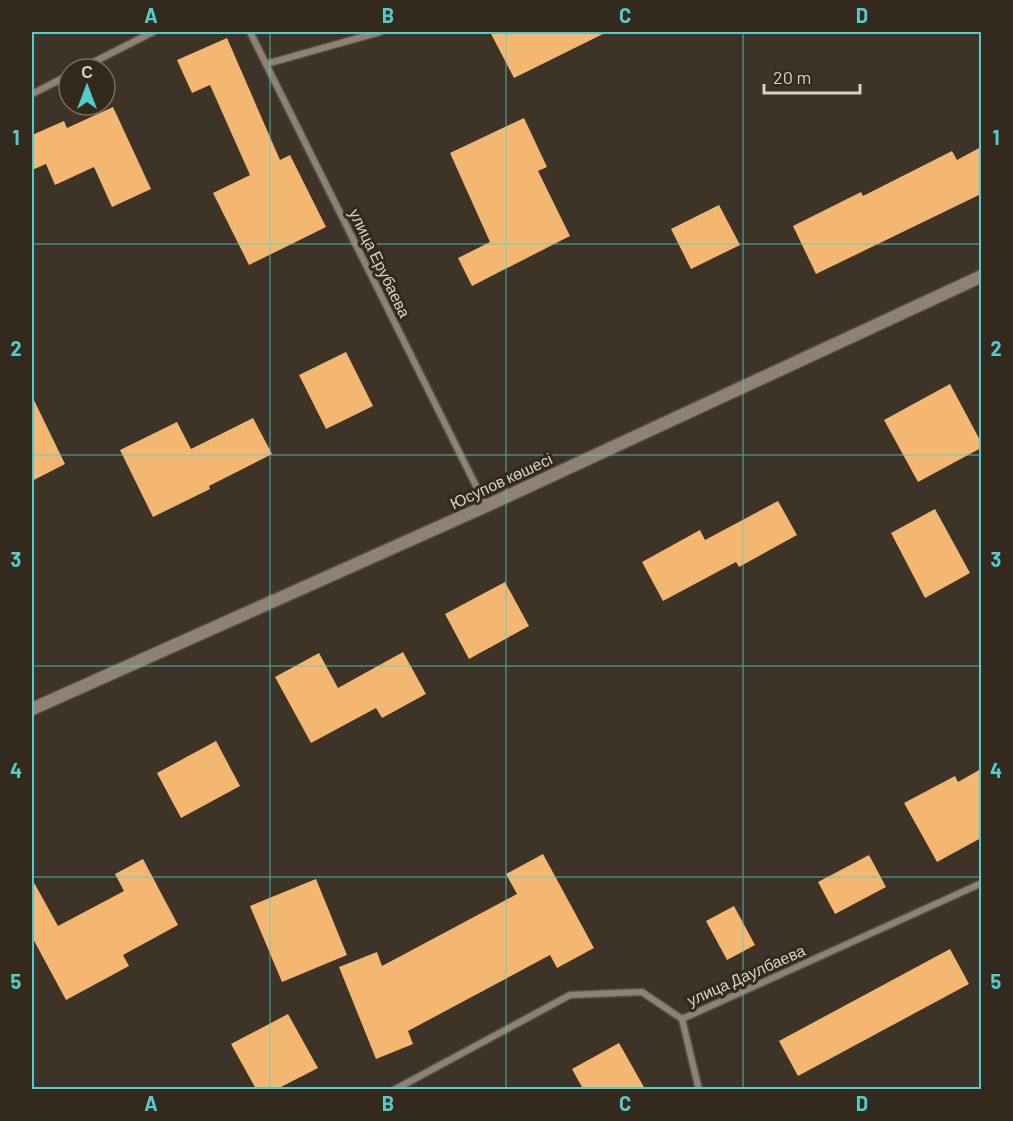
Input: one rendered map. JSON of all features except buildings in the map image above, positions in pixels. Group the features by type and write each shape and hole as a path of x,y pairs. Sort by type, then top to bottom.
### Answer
{"street":[{"path":"104,57 153,32"},
{"name":"улица Ерубаева","path":"250,32 486,506"},
{"path":"266,64 380,32"},
{"path":"32,94 57,81"},
{"name":"Юсупов көшесі","path":"32,709 486,506 981,276"},
{"name":"улица Даулбаева","path":"394,1089 570,995 642,992 682,1019 981,883"},
{"path":"682,1019 699,1089"}]}
